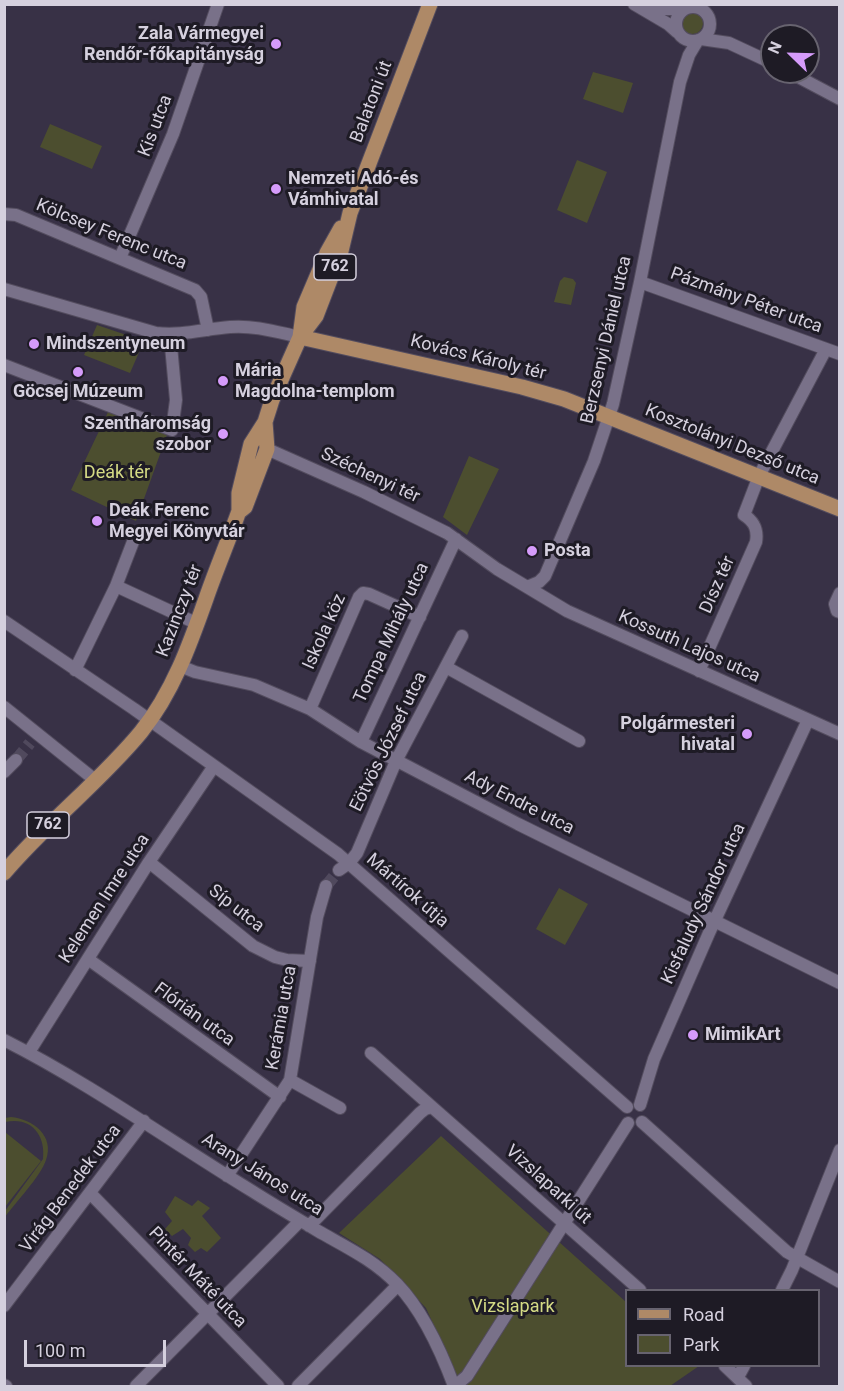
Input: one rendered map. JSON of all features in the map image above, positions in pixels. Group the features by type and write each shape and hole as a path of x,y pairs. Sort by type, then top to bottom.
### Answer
{"main road":[{"name":"Balatoni út","path":"300,337 302,311 315,278 350,213 430,4"},
{"name":"Balatoni út","path":"300,337 315,320 341,251 350,213"},
{"path":"315,320 318,327 336,345"},
{"name":"Kovács Károly tér","path":"300,337 537,391 609,417"},
{"name":"Kazinczy tér","path":"149,720 180,666 198,624 239,511 239,493 251,444 265,422 272,400 300,337"},
{"name":"Kosztolányi Dezső utca","path":"609,417 840,509"},
{"name":"Kazinczy tér","path":"239,511 245,507 267,449 265,422"},
{"name":"762","path":"4,873 55,818 122,753 149,720"}],"street":[{"name":"Kis utca","path":"120,258 173,134 218,4"},
{"path":"634,4 668,24 686,40 720,40 760,57"},
{"path":"645,4 664,9 697,7 705,11 722,31 742,48"},
{"path":"678,33 675,21 685,7"},
{"path":"699,40 709,29 705,11"},
{"name":"Berzsenyi Dániel utca","path":"678,33 680,81"},
{"name":"Berzsenyi Dániel utca","path":"527,587 539,582 544,576 594,461 609,417 640,282 680,81 689,55 699,40"},
{"path":"812,84 840,99"},
{"name":"Kölcsey Ferenc utca","path":"4,214 16,215 195,290 201,297 208,330"},
{"name":"Pázmány Péter utca","path":"640,282 840,354"},
{"path":"4,289 170,335 232,327 252,327 300,337"},
{"path":"4,365 172,430 176,400 170,335"},
{"path":"759,476 826,349"},
{"name":"Széchenyi tér","path":"267,449 374,496 456,539 527,587"},
{"name":"Dísz tér","path":"699,671 756,542 755,526 744,515 759,476"},
{"path":"75,670 116,586 136,534"},
{"name":"Tompa Mihály utca","path":"361,742 456,539"},
{"path":"116,586 198,624"},
{"name":"Kossuth Lajos utca","path":"527,587 567,611 840,734"},
{"name":"Iskola köz","path":"310,709 359,597 363,593 420,617"},
{"path":"840,593 835,604 837,611 840,612"},
{"name":"Mártírok útja","path":"4,621 214,766 344,867 627,1107"},
{"name":"Eötvös József utca","path":"344,867 357,853 396,761 462,636"},
{"name":"Ady Endre utca","path":"180,666 195,672 254,685 310,709 361,742 396,761 840,983"},
{"path":"446,667 579,741"},
{"path":"4,707 34,738 95,780"},
{"name":"Kisfaludy Sándor utca","path":"640,1105 654,1059 808,720"},
{"path":"4,772 16,760"},
{"name":"Kelemen Imre utca","path":"29,1052 149,862 214,766"},
{"name":"Síp utca","path":"149,862 253,946 275,957 308,961"},
{"name":"Kerámia utca","path":"227,1176 290,1080 308,961 326,886"},
{"name":"Flórián utca","path":"88,959 280,1097"},
{"name":"Arany János utca","path":"4,1040 29,1052 227,1176 361,1254 398,1285 418,1312 455,1386"},
{"name":"Vizslaparki út","path":"371,1053 639,1289"},
{"path":"290,1080 340,1108"},
{"path":"634,1103 640,1105 646,1113 642,1122 635,1125 628,1122 624,1114 627,1107 634,1103"},
{"path":"135,1386 420,1113 432,1107"},
{"name":"Virág Benedek utca","path":"4,1306 144,1122"},
{"path":"455,1386 467,1376 628,1122"},
{"path":"642,1122 768,1236 797,1258 840,1282"},
{"path":"782,1289 840,1150"},
{"name":"Pintér Máté utca","path":"90,1193 278,1386"},
{"path":"298,1386 398,1285"},
{"path":"728,1367 743,1376"}],"green space":[{"path":"692,12 702,19 703,23 696,33 692,34 682,27 681,23 688,13"},
{"path":"593,72 633,83 623,113 583,99"},
{"path":"50,124 102,146 92,169 40,147"},
{"path":"577,160 607,172 587,223 557,210"},
{"path":"564,277 573,279 576,283 571,305 554,302 560,281"},
{"path":"97,325 144,341 130,373 84,355"},
{"name":"Deák tér","path":"109,410 168,432 136,521 71,490"},
{"path":"469,456 499,469 467,535 443,517"},
{"path":"559,888 588,904 565,945 536,929"},
{"path":"11,1117 27,1121 40,1130 45,1136 48,1151 39,1174 5,1217 5,1211 43,1159 42,1142 35,1129 22,1122 5,1122 5,1118"},
{"path":"5,1132 41,1161 4,1207"},
{"name":"Vizslapark","path":"441,1136 625,1301 625,1367 698,1367 670,1386 461,1386 426,1308 380,1259 339,1233"},
{"path":"175,1196 192,1206 198,1200 210,1208 202,1216 221,1238 207,1252 201,1248 195,1252 188,1245 191,1238 183,1229 172,1236 165,1229 172,1221 165,1212"}],"tunnel":[{"path":"16,760 30,743"},
{"path":"326,886 339,870"}],"place":[{"name":"Zala Vármegyei Rendőr-főkapitányság","path":"276,44"},
{"name":"Nemzeti Adó-és Vámhivatal","path":"276,189"},
{"name":"Mindszentyneum","path":"34,344"},
{"name":"Göcsej Múzeum","path":"78,372"},
{"name":"Mária Magdolna-templom","path":"223,381"},
{"name":"Szentháromság szobor","path":"223,434"},
{"name":"Deák Ferenc Megyei Könyvtár","path":"97,521"},
{"name":"Posta","path":"532,551"},
{"name":"Polgármesteri hivatal","path":"747,734"},
{"name":"MimikArt","path":"693,1035"}]}
